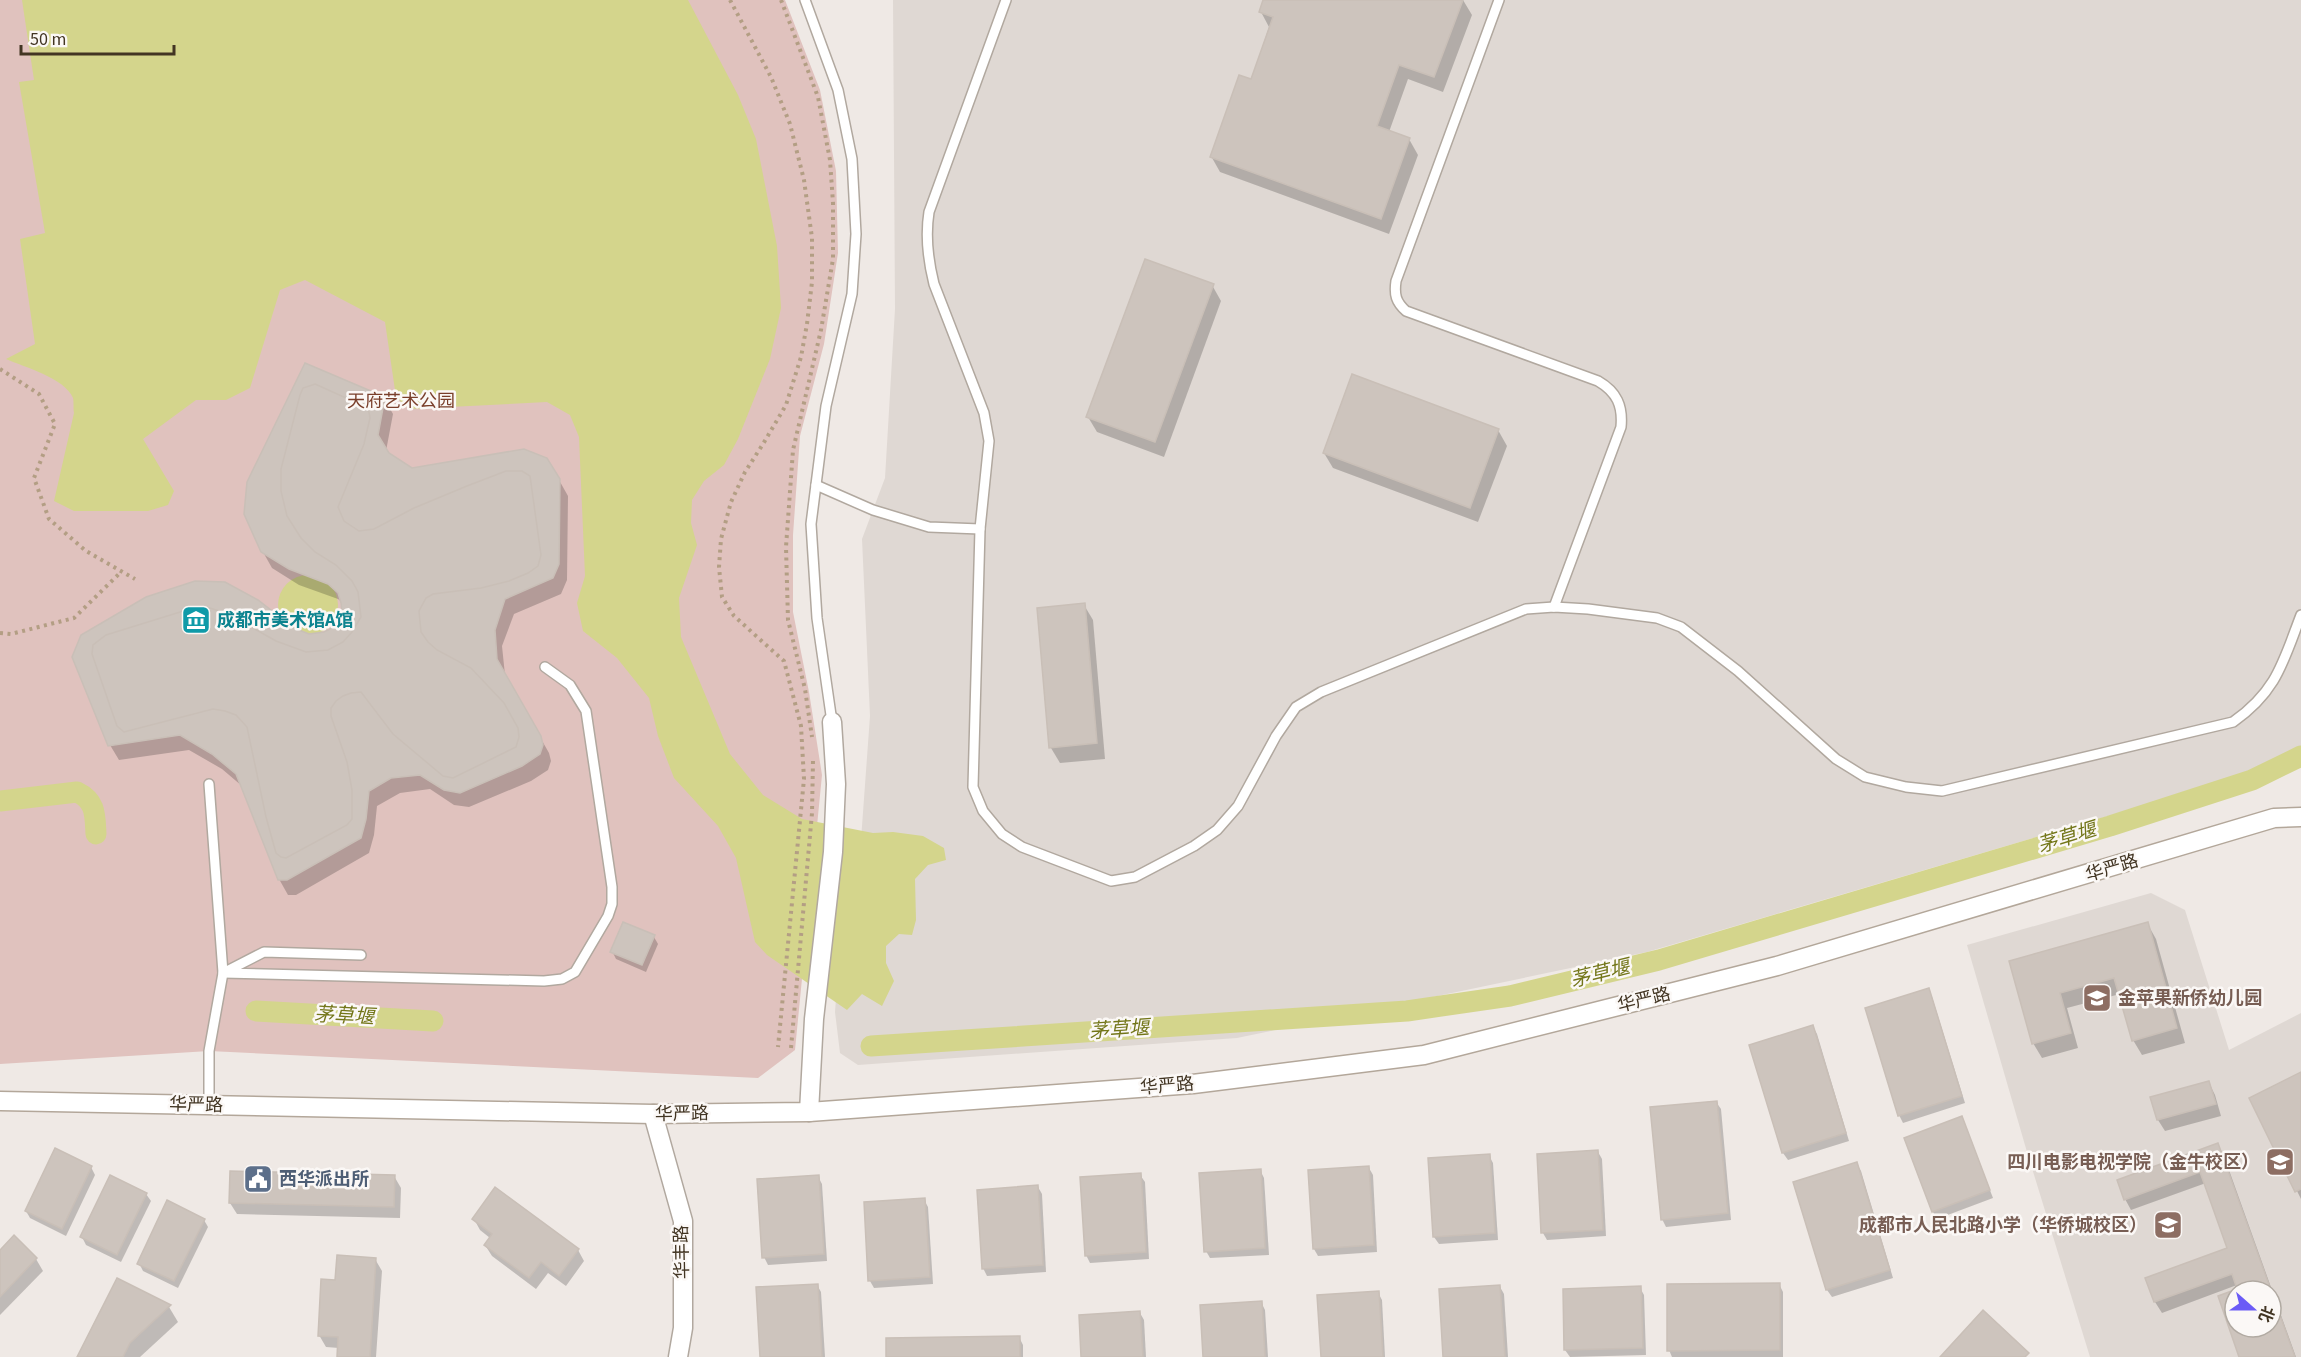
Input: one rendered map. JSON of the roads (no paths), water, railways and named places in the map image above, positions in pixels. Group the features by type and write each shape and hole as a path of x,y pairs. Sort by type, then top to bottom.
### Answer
{"street":[{"path":"809,1112 814,1019 833,852 836,784 832,722"},
{"name":"华严路","path":"0,1101 653,1114 809,1112 1193,1084 1424,1055 1778,966 2274,818 2301,817"},
{"name":"华丰路","path":"653,1114 683,1221 683,1328 678,1357"}],"lane":[{"path":"805,0 838,90 852,159 856,234 852,294 826,406 811,524 817,618 832,722"},
{"path":"1006,0 929,212 926,230 934,284 984,413 989,441 980,529 974,787 983,811 1002,834 1022,847 1111,881 1135,877 1194,846 1217,830 1238,806 1276,736 1296,707 1321,692 1526,609 1554,607 1657,618 1681,627 1738,671 1836,759 1864,777 1906,787 1942,792 2233,722 2252,709 2279,673 2301,615"},
{"path":"1499,0 1396,281 1395,292 1397,303 1406,311 1598,381 1609,388 1617,400 1622,412 1621,427 1554,607"},
{"path":"816,485 873,510 929,527 980,529"},
{"path":"223,974 544,981 562,980 575,972 608,916 612,904 612,887 586,711 570,685 545,666"},
{"path":"209,784 223,974 208,1051 209,1105"},
{"path":"223,974 264,952 361,955"}],"waterway":[{"name":"茅草堰","path":"871,1046 1407,1011 1510,996 1659,960 2110,826 2252,780 2301,756"},
{"name":"茅草堰","path":"0,801 77,792 91,804 95,815 96,834"},
{"name":"茅草堰","path":"256,1011 433,1021"}],"place":[{"name":"成都市美术馆A馆","path":"196,620"},
{"name":"金苹果新侨幼儿园","path":"2097,998"},
{"name":"四川电影电视学院（金牛校区）","path":"2280,1162"},
{"name":"西华派出所","path":"258,1179"},
{"name":"成都市人民北路小学（华侨城校区）","path":"2168,1225"}],"park label":[{"name":"天府艺术公园","path":"401,401"}]}
